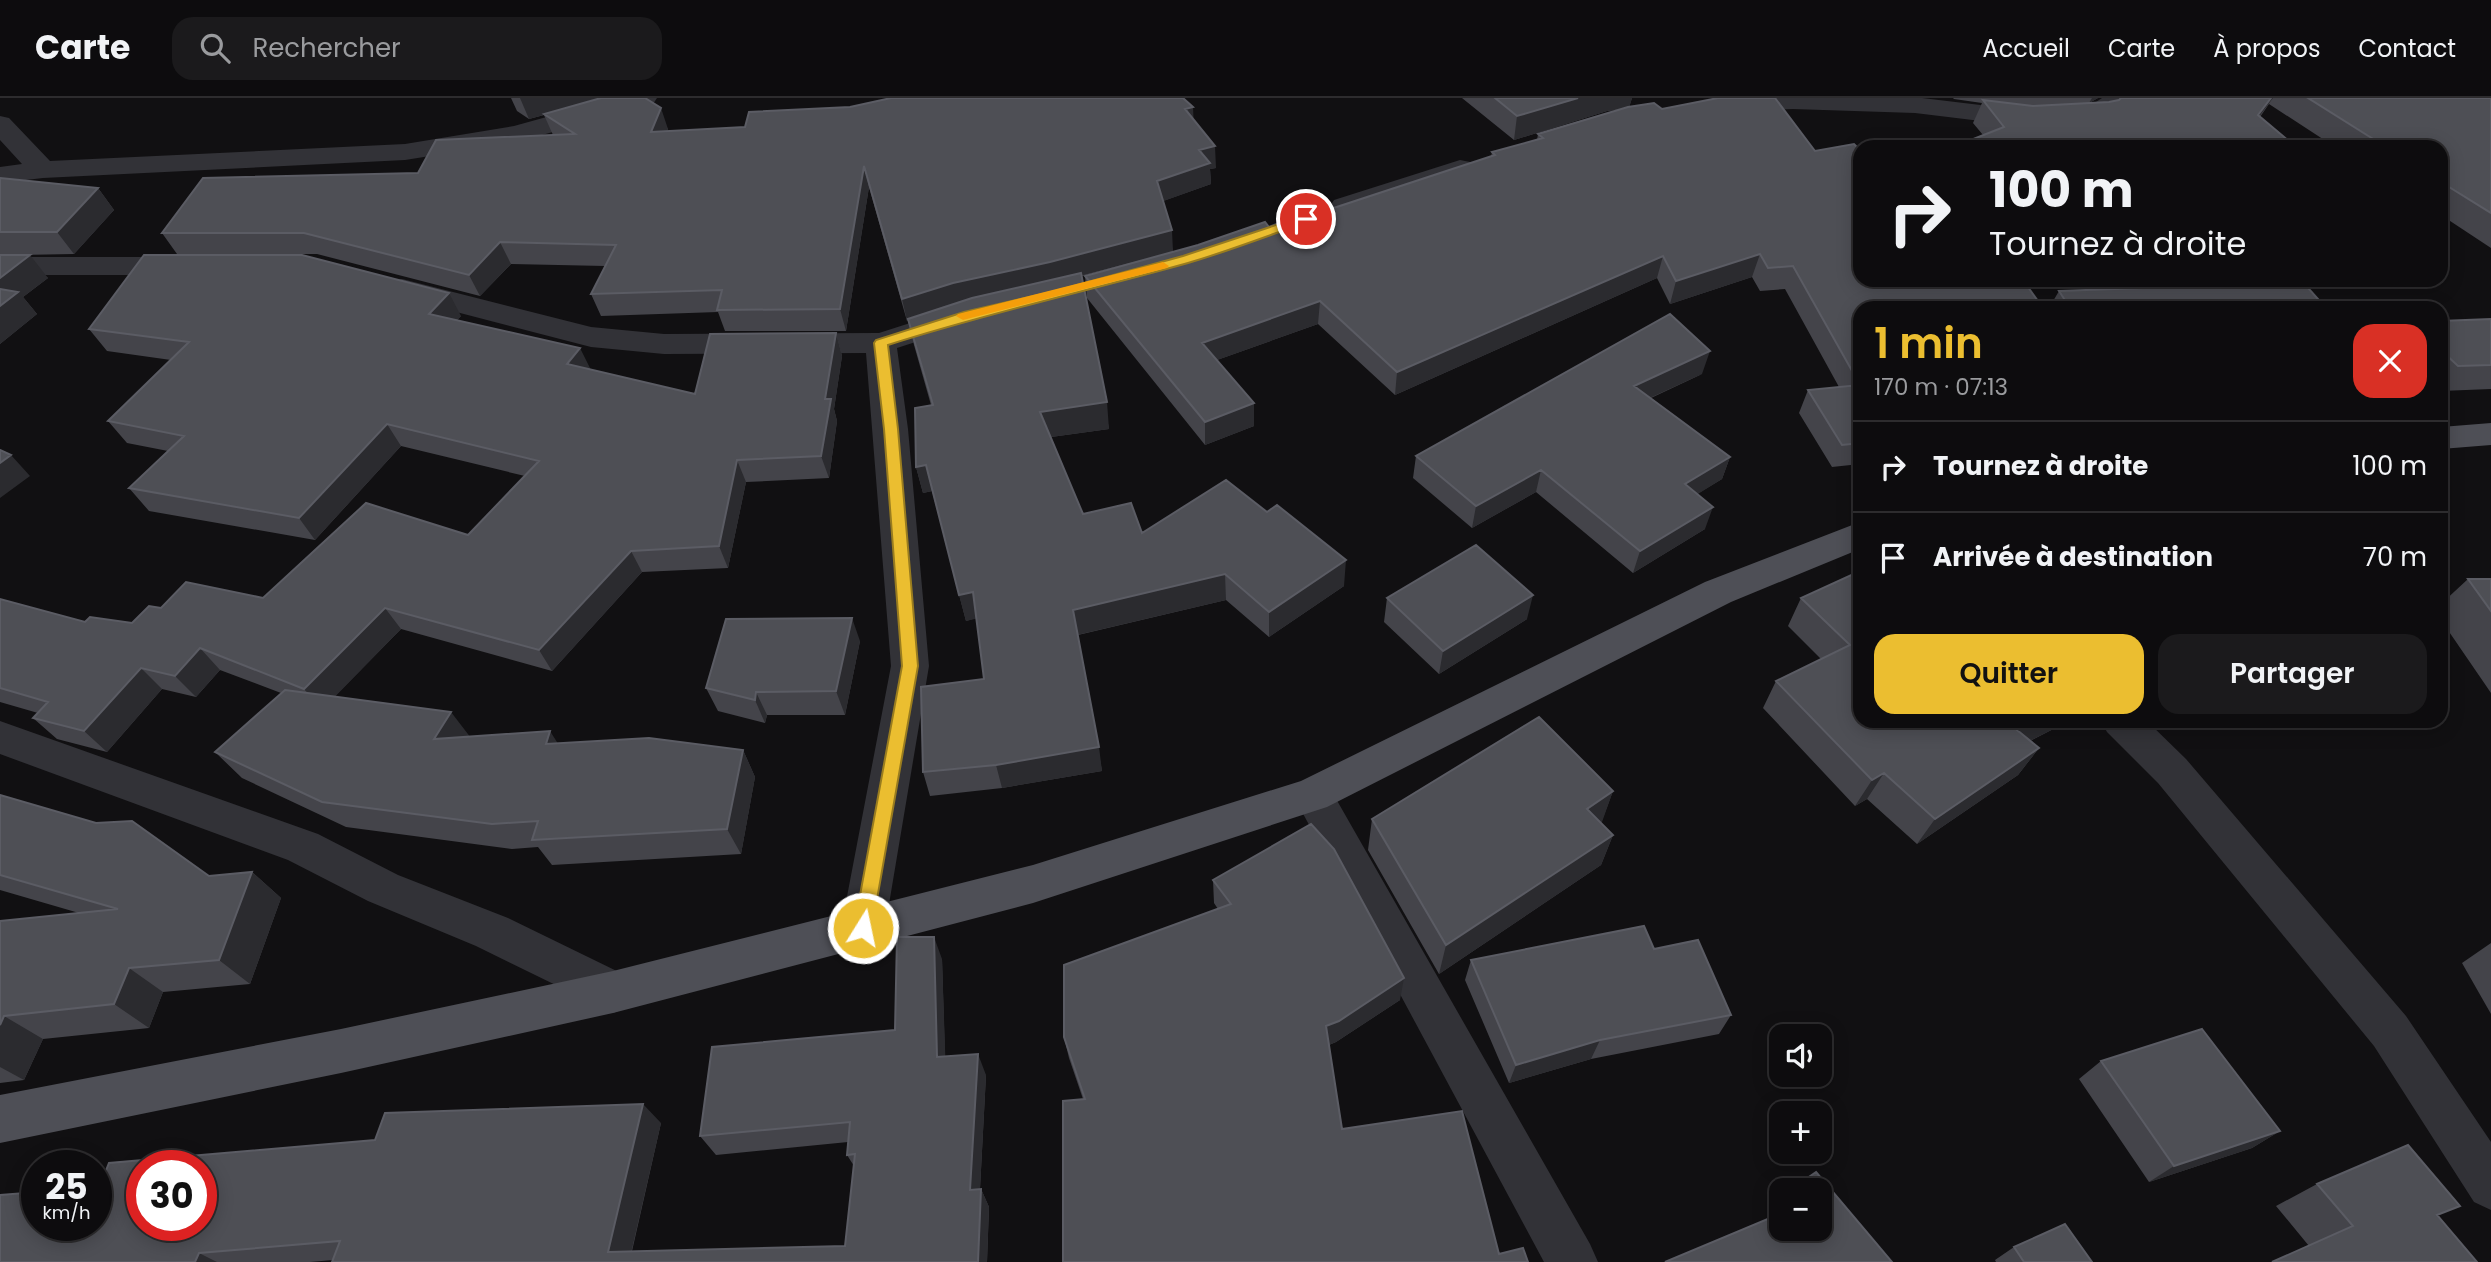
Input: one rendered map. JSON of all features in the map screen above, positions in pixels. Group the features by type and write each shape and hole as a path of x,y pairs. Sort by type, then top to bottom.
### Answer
{"main road":[{"path":"2448,437 2491,434"},
{"path":"0,1119 354,1048 613,992 1033,884 1313,795 1718,592 1853,538"}],"street":[{"path":"0,175 43,170 405,152 517,134 644,98"},
{"path":"1696,107 1734,102 1793,101 1915,105 1979,110 2022,118 2097,114 2119,98"},
{"path":"0,124 43,170"},
{"path":"1312,217 1483,161"},
{"path":"0,266 220,266"},
{"path":"368,280 592,337 664,344 881,343 994,309"},
{"path":"863,928 910,666 891,429 881,343"},
{"path":"2128,728 2172,771 2390,1031 2491,1185"},
{"path":"0,737 303,847 383,888 492,932 613,992"},
{"path":"1313,795 1572,1262"}],"building":[{"path":"601,98 645,98 661,108 651,132 745,127 749,112 850,107 891,98 1183,98 1193,107 1185,109 1215,146 1199,150 1210,163 1157,181 1172,230 1050,262 953,283 902,299 864,166 840,309 717,310 722,290 591,294 616,245 500,242 469,275 304,233 162,233 203,178 418,173 436,140 575,134 544,114"},
{"path":"1495,98 1578,98 1517,116"},
{"path":"1718,98 1775,98 1815,151 1853,144 1853,287 2028,287 2038,301 1853,301 1853,373 1793,266 1768,268 1760,254 1676,281 1663,256 1397,372 1320,301 1202,343 1254,403 1205,422 1085,276 1198,245 1265,222 1269,227 1294,217 1297,220 1495,155 1492,152 1543,138 1538,134 1628,107 1654,103 1662,109"},
{"path":"2271,98 2258,115 2288,140 1971,140 2004,127 1983,100 2033,106 2119,100"},
{"path":"2308,98 2491,98 2491,213 2448,186 2448,140 2375,140"},
{"path":"0,178 98,188 57,232 0,232"},
{"path":"0,255 30,255 0,278"},
{"path":"144,255 302,255 449,293 429,314 580,348 567,364 695,394 710,334 836,333 825,399 831,399 821,456 737,460 719,546 631,551 539,650 385,608 304,689 200,648 175,676 141,668 84,731 33,718 48,702 0,688 0,599 85,622 90,617 132,623 149,606 161,608 186,582 263,598 366,503 468,535 539,461 387,424 299,518 129,488 184,436 108,421 189,342 89,329"},
{"path":"1081,273 1107,402 1040,412 1083,514 1131,503 1142,533 1226,480 1267,512 1277,505 1346,560 1269,612 1225,574 1073,610 1099,747 996,765 923,772 921,687 984,679 973,592 959,595 926,465 916,467 915,408 933,405 908,319 972,298"},
{"path":"2170,287 2307,287 2320,301 2065,301 2059,291"},
{"path":"0,289 18,292 0,306"},
{"path":"1670,314 1710,351 1634,386 1730,457 1685,484 1713,507 1640,551 1541,470 1476,506 1416,456"},
{"path":"2491,319 2491,365 2458,366 2448,357 2448,321"},
{"path":"1853,386 1853,444 1842,445 1808,390"},
{"path":"0,450 11,455 0,463"},
{"path":"1476,545 1533,595 1443,651 1387,598"},
{"path":"1853,574 1853,728 2021,728 2017,730 2039,748 1935,819 1884,773 1872,780 1776,681 1850,645 1801,598"},
{"path":"2468,579 2491,579 2491,611"},
{"path":"852,618 836,691 756,692 755,700 706,688 726,619"},
{"path":"285,690 451,712 434,739 550,731 546,744 649,738 743,750 727,829 532,840 538,821 492,824 322,802 215,752"},
{"path":"1539,717 1613,791 1587,809 1613,835 1446,945 1372,819"},
{"path":"0,795 96,823 132,821 209,876 252,872 219,960 129,968 114,1004 4,1016 0,1025 0,921 118,909 0,875"},
{"path":"1311,824 1334,849 1404,978 1339,1021 1326,1026 1342,1129 1462,1111 1499,1254 1523,1248 1528,1262 1063,1262 1063,1101 1085,1099 1064,1037 1064,965 1231,904 1213,880"},
{"path":"1644,926 1654,949 1698,940 1731,1015 1600,1040 1516,1065 1471,960"},
{"path":"897,937 934,937 937,1057 978,1054 970,1190 981,1189 978,1262 332,1262 340,1241 199,1253 195,1262 0,1262 0,1195 21,1193 21,1241 112,1241 112,1163 126,1162 126,1241 217,1241 217,1154 375,1140 385,1113 643,1104 608,1252 845,1246 855,1154 847,1155 850,1122 700,1136 712,1047 895,1030"},
{"path":"2202,1029 2280,1131 2174,1166 2101,1061"},
{"path":"2408,1145 2460,1206 2437,1215 2477,1262 2272,1262 2353,1226 2317,1184"},
{"path":"1816,1172 1821,1178 1807,1178"},
{"path":"1832,1191 1892,1262 1665,1262 1769,1218 1769,1241 1832,1241"},
{"path":"2065,1224 2092,1262 2024,1262 2014,1247"}],"slow traffic":[{"path":"963,316 1056,295 1163,266"}],"route":[{"path":"863,928 910,666 891,429 881,343 969,314 1056,295 1188,259 1306,219"}]}
